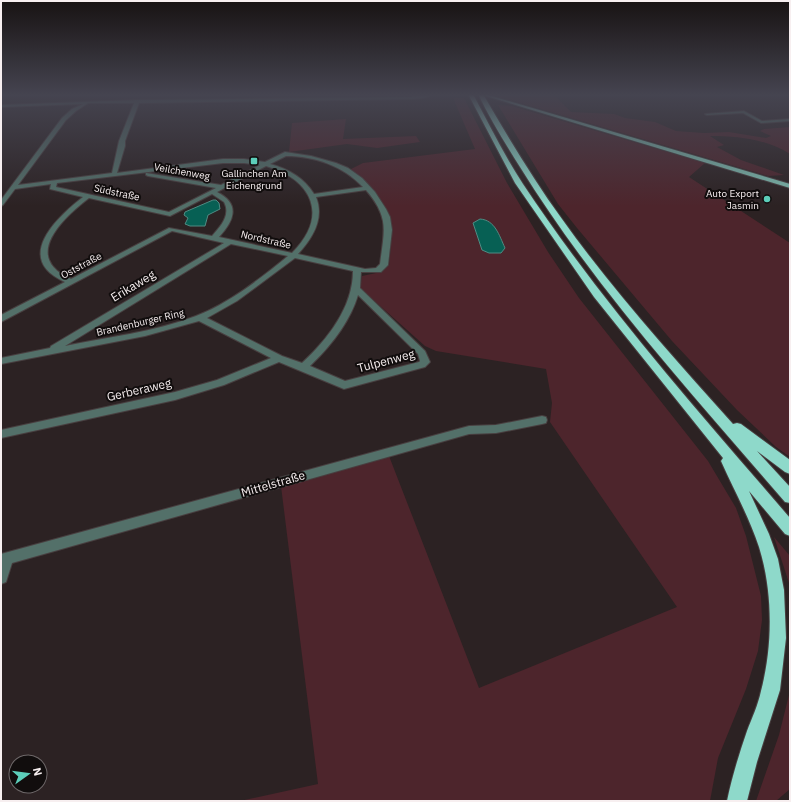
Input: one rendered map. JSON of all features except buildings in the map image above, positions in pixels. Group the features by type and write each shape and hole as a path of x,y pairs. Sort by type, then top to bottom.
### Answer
{"highway":[{"path":"491,131 519,183 597,295 790,529"},
{"path":"502,131 560,223 609,288 790,497"},
{"path":"715,411 790,468"},
{"path":"722,447 761,534 770,558 778,614 777,647 772,686 743,774 736,801"}],"main road":[{"path":"601,131 790,186"}],"street":[{"path":"1,204 55,131"},
{"path":"114,172 126,131"},
{"path":"171,229 170,214 285,154 295,154 346,169 368,188"},
{"path":"14,188 235,160 265,164 282,170 298,179 313,196 368,188"},
{"name":"Veilchenweg","path":"141,171 221,187"},
{"name":"Südstraße","path":"55,182 52,188 170,214"},
{"name":"Nordstraße","path":"171,229 365,271 378,270 384,265 388,225 383,210 368,188"},
{"path":"212,192 220,195 226,200 229,205 230,213 228,221 214,238"},
{"path":"71,282 54,273 46,262 44,246 55,224 71,208 88,196"},
{"name":"Brandenburger Ring","path":"1,361 150,332 200,318 237,298 294,256 306,242 312,230 316,214 316,205 313,196"},
{"name":"Oststraße","path":"1,319 171,229"},
{"name":"Erikaweg","path":"48,352 230,242"},
{"path":"303,367 317,354 336,328 349,306 356,289 357,269"},
{"name":"Tulpenweg","path":"200,318 280,358 344,384 422,365 425,362 422,353 356,289"},
{"name":"Gerberaweg","path":"1,434 201,389 241,375 280,358"},
{"name":"Mittelstraße","path":"1,577 4,559 469,430 496,429 542,420"}],"shaded area":[{"path":"291,131 344,131 343,139 416,136 420,142 377,148 347,144 289,152"},
{"path":"467,131 481,131 507,183 548,252 579,298 708,461 736,508 746,536 761,596 762,620 758,651 746,689 718,758 710,801 240,801 318,784 281,486 389,456 479,688 677,607 550,422 552,403 546,369 436,351 425,346 360,288 362,276 381,272 389,265 391,248 390,221 381,201 373,191 349,170 363,163 475,149"},
{"path":"514,131 598,131 705,163 689,177 790,243 790,457 776,447 737,410 672,341 558,204"},
{"path":"617,131 729,132 766,138 771,136 761,131 790,131 790,154 771,145 752,139 710,136 724,145 717,147 741,160 784,175 768,176"},
{"path":"216,200 219,203 220,209 208,215 205,226 190,226 185,224 188,218 184,215 185,212"},
{"path":"480,219 489,222 496,229 505,248 501,253 489,253 482,250 473,223"},
{"path":"774,537 790,556 790,586"},
{"path":"790,691 790,789 776,801 756,801 779,735"}],"place":[{"name":"Gallinchen Am Eichengrund","path":"254,161"},
{"name":"Auto Export Jasmin","path":"767,199"}]}
